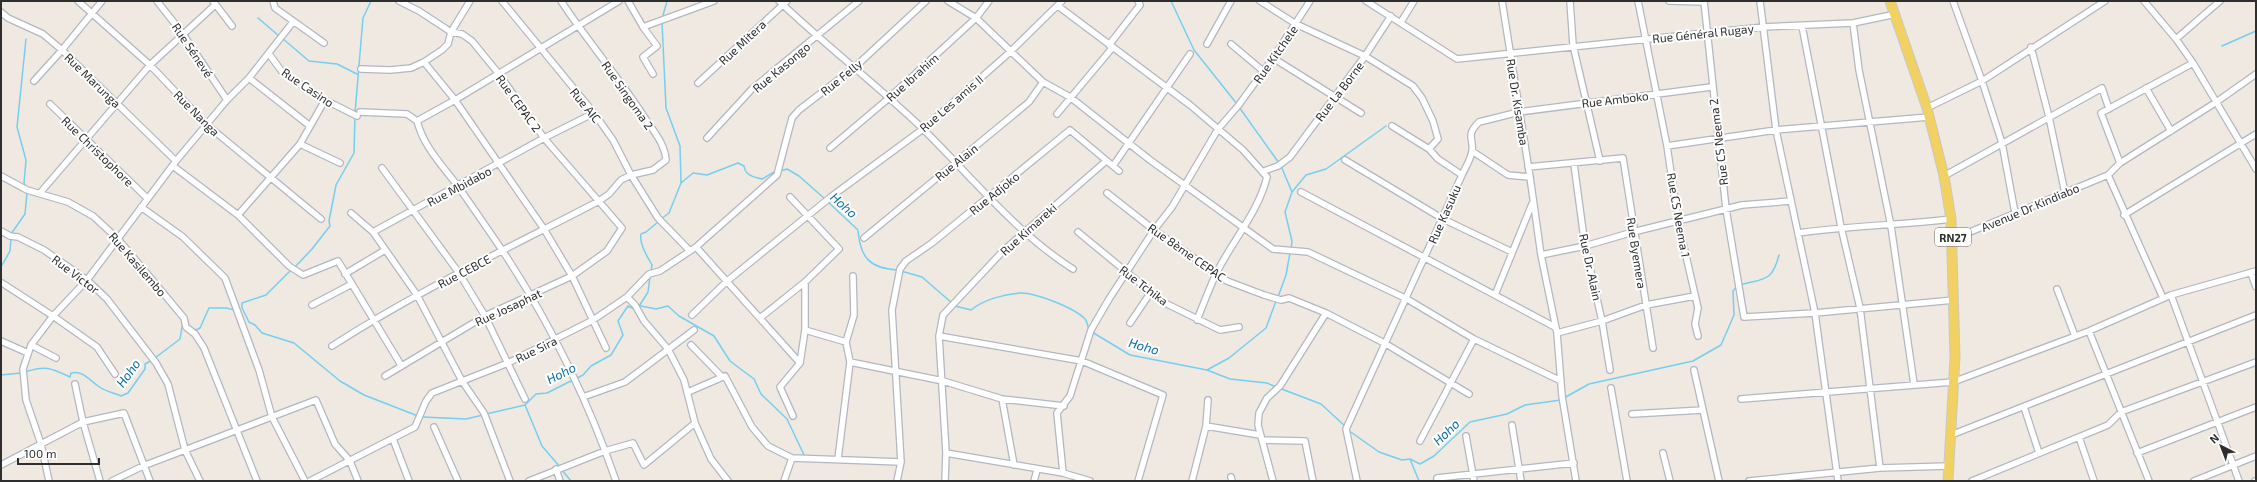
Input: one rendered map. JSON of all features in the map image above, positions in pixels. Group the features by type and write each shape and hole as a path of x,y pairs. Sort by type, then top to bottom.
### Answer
{"main road":[{"name":"RN27","path":"1890,1 1896,14 1928,112 1944,176 1952,219 1956,357 1953,382 1948,481"}],"street":[{"name":"Rue Nanga","path":"78,1 150,65 207,125 321,219"},
{"path":"34,81 92,15 102,1"},
{"name":"Rue Sénevé","path":"157,1 164,7 183,34 226,100"},
{"path":"273,1 275,8 324,43"},
{"name":"Rue CEPAC 2","path":"399,1 419,11 451,32 462,34 472,41 499,74 544,138 622,228"},
{"path":"361,69 404,69 411,68 424,62 445,47 451,32 470,1"},
{"name":"Rue AIC","path":"502,1 539,48 594,113 613,140 631,175 660,220 690,251"},
{"name":"Rue Singoma 2","path":"561,1 577,25 632,98 665,152 666,160 653,170 631,175"},
{"path":"616,481 582,397 554,340 502,251 457,186 425,145 416,121 499,74 539,48 619,1"},
{"path":"628,1 656,46 643,57 653,74"},
{"path":"643,27 662,22 714,1"},
{"name":"Rue Kasongo","path":"707,138 752,90 819,36 859,1"},
{"name":"Rue Felly","path":"777,174 792,118 855,67 926,1"},
{"path":"948,1 976,18 1043,82 1070,98 1184,186 1244,230 1273,249 1308,252 1407,299 1474,339 1561,381"},
{"name":"Rue Ibrahim","path":"830,148 889,98 976,18 989,1"},
{"path":"1058,114 1111,46 1140,5 1138,1"},
{"path":"1207,44 1231,1"},
{"path":"1260,1 1296,24 1365,56 1413,86 1422,98 1433,121 1438,139 1429,149"},
{"name":"Rue Kitchele","path":"1063,473 1057,413 1064,406 1070,396 1091,332 1126,273 1154,230 1172,207 1218,130 1238,106 1273,58 1310,1"},
{"name":"Rue Général Rugay","path":"1366,1 1457,59 1573,45 1763,27 1853,24 1896,14"},
{"path":"1401,22 1414,1"},
{"name":"Rue Dr. Kisamba","path":"1502,1 1530,177 1532,203 1556,330 1562,396 1576,481"},
{"path":"1528,167 1600,161 1585,103 1573,45 1570,1"},
{"name":"Rue CS Neema 1","path":"1638,1 1644,39 1667,146 1678,221 1698,308 1695,324 1698,336"},
{"path":"1669,1 1704,2"},
{"path":"1760,1 1776,130 1815,313 1838,481"},
{"path":"1953,1 1982,81 2002,143 2015,213"},
{"path":"1667,146 1776,130 1821,128 1870,123 1928,112 1982,81 2031,47 2105,1"},
{"path":"2144,1 2176,39 2256,169"},
{"path":"2176,39 2220,1"},
{"path":"783,2 923,129 989,197 1057,259 1073,269"},
{"name":"Rue Mitera","path":"698,83 783,2"},
{"name":"Rue CS Neema 2","path":"1704,2 1726,210 1744,317 1815,313"},
{"path":"40,193 150,65 214,3 232,26"},
{"path":"1060,4 1111,46 1168,87 1190,105 1264,171 1267,177 1264,190 1244,230 1216,274 1197,320"},
{"name":"Rue Les amis II","path":"692,315 726,282 832,196 923,129 1010,52 1060,4"},
{"name":"Rue Marunga","path":"1,12 8,18 43,34 62,50 174,163 238,215 289,266 303,275 338,261 345,274"},
{"name":"Rue La Borne","path":"1264,171 1281,165 1337,96 1365,56 1390,16"},
{"path":"49,481 41,444 26,400 23,372 31,345 53,316 87,280 174,163 207,125 226,100 249,78 293,22"},
{"path":"1853,24 1859,70 1891,226 1904,306 1914,384"},
{"path":"1802,26 1840,227 1860,308 1880,468"},
{"path":"1231,44 1263,71"},
{"path":"2031,47 2049,116 2065,192"},
{"name":"Rue Casino","path":"268,54 283,73 325,100 357,115 407,114 416,121"},
{"path":"1113,166 1190,54"},
{"path":"1273,58 1337,96 1361,113"},
{"path":"424,62 455,100 544,229 572,276 606,348"},
{"path":"2120,163 2101,113 2192,63"},
{"path":"2163,298 2124,215 2108,175 2120,163 2216,103 2256,74"},
{"path":"249,78 310,126"},
{"name":"Rue Alain","path":"864,238 1029,102 1043,82"},
{"name":"Rue Amboko","path":"1519,112 1712,87"},
{"path":"1944,176 2049,116 2102,88 2110,109"},
{"path":"2146,88 2171,131"},
{"path":"238,215 300,144 325,100"},
{"name":"Rue Christophore","path":"50,104 147,198"},
{"name":"Rue Kasuku","path":"1357,481 1347,428 1407,299 1462,175 1472,151 1469,138 1479,122 1519,112"},
{"name":"Rue Mbidabo","path":"373,232 500,164 544,138 594,113"},
{"path":"1392,126 1429,149 1438,159 1462,175"},
{"name":"Rue Adjoko","path":"896,372 892,310 899,272 906,261 989,197 1070,130 1106,161"},
{"path":"2124,215 2256,134"},
{"path":"300,144 340,163"},
{"path":"1472,151 1508,175 1530,177"},
{"name":"Rue Byemera","path":"1600,161 1623,158 1633,232 1653,348"},
{"path":"1345,160 1443,219 1512,252"},
{"path":"1106,161 1119,171"},
{"name":"Rue Kimareki","path":"945,481 946,453 943,381 939,336 943,315 1004,250 1025,230 1106,161"},
{"name":"Rue Dr. Alain","path":"1574,164 1585,246 1602,321 1610,370"},
{"path":"382,168 459,273 485,316 526,399"},
{"name":"Rue Sira","path":"310,481 415,427 421,416 426,401 432,393 508,363 593,320 626,297 651,274 696,247 777,174"},
{"name":"Rue CEBCE","path":"332,346 372,320 417,295 599,201 609,194 621,180 631,175"},
{"name":"Avenue Dr Kindiabo","path":"1953,239 2108,175"},
{"name":"Rue Kasilembo","path":"1,176 27,190 68,202 93,216 118,239 184,318 186,327 195,334 204,348 235,430"},
{"path":"1301,192 1495,295 1556,330 1602,321 1646,305 1695,296"},
{"name":"Rue 8ème CEPAC","path":"1107,193 1154,230 1227,281 1278,299 1289,298 1326,313"},
{"path":"760,318 805,282 839,249 790,197"},
{"path":"1541,255 1585,246 1633,232 1742,205 1791,201"},
{"name":"Rue Dr. Kisamba","path":"1495,295 1532,203"},
{"path":"141,207 183,237 225,278 259,370 272,417 306,481"},
{"path":"352,213 373,232 417,295 443,341 462,381 485,415 510,481"},
{"path":"1798,233 1840,227 1891,226 1952,219"},
{"name":"Rue Josaphat","path":"385,376 485,316 530,297 572,276 607,252 622,228"},
{"name":"Rue Victor","path":"1,231 10,236 18,237 44,250 87,280 107,299 156,364 168,384 185,450 200,481"},
{"name":"Rue Tchika","path":"1078,232 1163,302 1220,330 1239,327"},
{"path":"696,247 800,363"},
{"path":"385,250 345,274 372,320 402,365"},
{"path":"1741,399 1953,382 2090,331 2171,295 2254,272 2256,287"},
{"path":"838,459 850,362 846,342 854,314 853,276"},
{"path":"793,416 780,387 800,363 804,330 805,282"},
{"path":"2,283 97,347 115,374"},
{"path":"312,305 352,284"},
{"path":"2057,288 2075,336"},
{"path":"1130,323 1151,292"},
{"path":"2171,295 2239,481"},
{"path":"626,297 635,305 641,315 668,349 684,380 696,423 711,459 728,481"},
{"path":"1815,313 1860,308 1904,306 1954,300"},
{"path":"1273,481 1258,424 1259,413 1267,398 1278,389 1326,313 1386,344 1452,382 1469,394"},
{"path":"1951,435 2256,315"},
{"path":"582,397 625,382 694,330"},
{"path":"804,330 846,342"},
{"path":"2090,331 2149,481"},
{"path":"939,336 1082,361 1163,395 1138,481"},
{"path":"1420,441 1474,339"},
{"path":"1,341 28,353"},
{"path":"31,345 56,358"},
{"path":"691,345 722,377 725,376 752,427 768,446 792,458 901,462"},
{"path":"850,362 943,381 1002,399 1064,406"},
{"path":"1972,481 2108,425 2121,412 2256,362"},
{"path":"1694,370 1719,481"},
{"path":"896,372 901,462 897,481"},
{"path":"688,392 722,377"},
{"path":"74,384 100,481"},
{"path":"1611,388 1627,481"},
{"path":"1002,399 1014,465"},
{"path":"112,481 143,466 316,400 335,444 350,461 358,481"},
{"path":"1192,481 1206,426 1208,400"},
{"path":"2024,407 2039,454"},
{"path":"2137,452 2256,407"},
{"path":"1632,414 1703,410"},
{"path":"1,465 83,422 124,413 150,481"},
{"path":"530,481 556,469 605,451 633,443 644,465 696,423"},
{"path":"1512,425 1521,481"},
{"path":"1206,426 1261,438 1305,441 1314,481"},
{"path":"434,427 458,481"},
{"path":"235,430 257,481"},
{"path":"1466,436 1474,481"},
{"path":"2079,437 2094,481"},
{"path":"393,439 409,481"},
{"path":"946,453 1037,470 1063,473 1090,481"},
{"path":"1663,453 1670,481"},
{"path":"2194,481 2256,456"},
{"path":"784,481 792,458"},
{"path":"1437,481 1437,478 1574,463"},
{"path":"1749,481 1837,474 1880,468 1949,466"},
{"path":"556,469 560,481"},
{"path":"1034,481 1037,470"}],"waterway":[{"path":"355,113 363,18 371,1"},
{"path":"662,19 667,1"},
{"path":"1171,1 1194,50 1237,104"},
{"path":"258,18 279,36"},
{"path":"662,22 666,108 680,146 681,183"},
{"path":"2222,46 2256,31"},
{"path":"282,38 309,61 337,64 357,74"},
{"path":"26,39 17,127 26,160 24,183 26,187"},
{"path":"1239,107 1279,163"},
{"path":"295,267 312,249 330,226 329,221 336,185 354,153 355,117"},
{"path":"1291,249 1292,241 1285,212 1292,192 1306,175 1326,169 1386,126"},
{"name":"Hoho","path":"661,219 669,213 681,183 693,173 707,175 738,163 744,166 748,174 762,179 776,171"},
{"path":"1281,166 1292,192"},
{"name":"Hoho","path":"780,171 787,169 799,176 825,199"},
{"path":"11,234 25,214 27,193"},
{"name":"Hoho","path":"828,202 858,230 859,239 864,254 873,264 879,267 897,270"},
{"name":"Hoho","path":"651,271 652,265 642,246 641,234 646,232 658,222"},
{"path":"1,267 10,251 11,238"},
{"path":"1278,297 1286,275 1290,253"},
{"name":"Hoho","path":"1740,285 1761,280 1770,275 1779,255"},
{"path":"242,308 242,303 266,295 292,269"},
{"name":"Hoho","path":"901,271 922,277 952,303"},
{"name":"Hoho","path":"638,308 648,292 650,277"},
{"name":"Hoho","path":"1564,398 1589,384 1693,361 1721,345 1734,315 1733,291 1737,286"},
{"name":"Hoho","path":"955,306 971,310 981,303 994,298 1026,293 1044,298 1073,310 1085,319 1089,330"},
{"path":"1207,370 1229,358 1266,328 1276,301"},
{"name":"Hoho","path":"486,414 525,405 536,394 547,393 583,375 591,366 611,355 623,335 618,321 628,306 634,309"},
{"path":"641,306 656,309 668,306 679,316 714,336 730,361 754,379 761,394 787,419 805,457"},
{"name":"Hoho","path":"191,328 196,330 200,328 209,308 226,308 235,310"},
{"name":"Hoho","path":"242,308 249,322 255,325 262,333 294,343 340,381 364,395 418,416"},
{"name":"Hoho","path":"155,358 180,339 182,327 184,326"},
{"name":"Hoho","path":"1092,332 1130,355 1207,370 1230,379 1267,383 1276,387"},
{"name":"Hoho","path":"25,372 48,368 70,377 71,373 75,372 86,376 103,389 121,396 128,393 145,369 145,364 152,360"},
{"name":"Hoho","path":"1,375 21,373"},
{"name":"Hoho","path":"1279,388 1321,404 1346,427"},
{"name":"Hoho","path":"1348,430 1379,452 1402,460 1410,459 1420,464 1434,456 1470,422 1507,414 1525,405 1561,400"},
{"path":"525,405 542,446 560,467"},
{"name":"Hoho","path":"422,417 466,419 483,415"},
{"path":"1410,459 1419,481"},
{"path":"562,470 571,481"}]}
